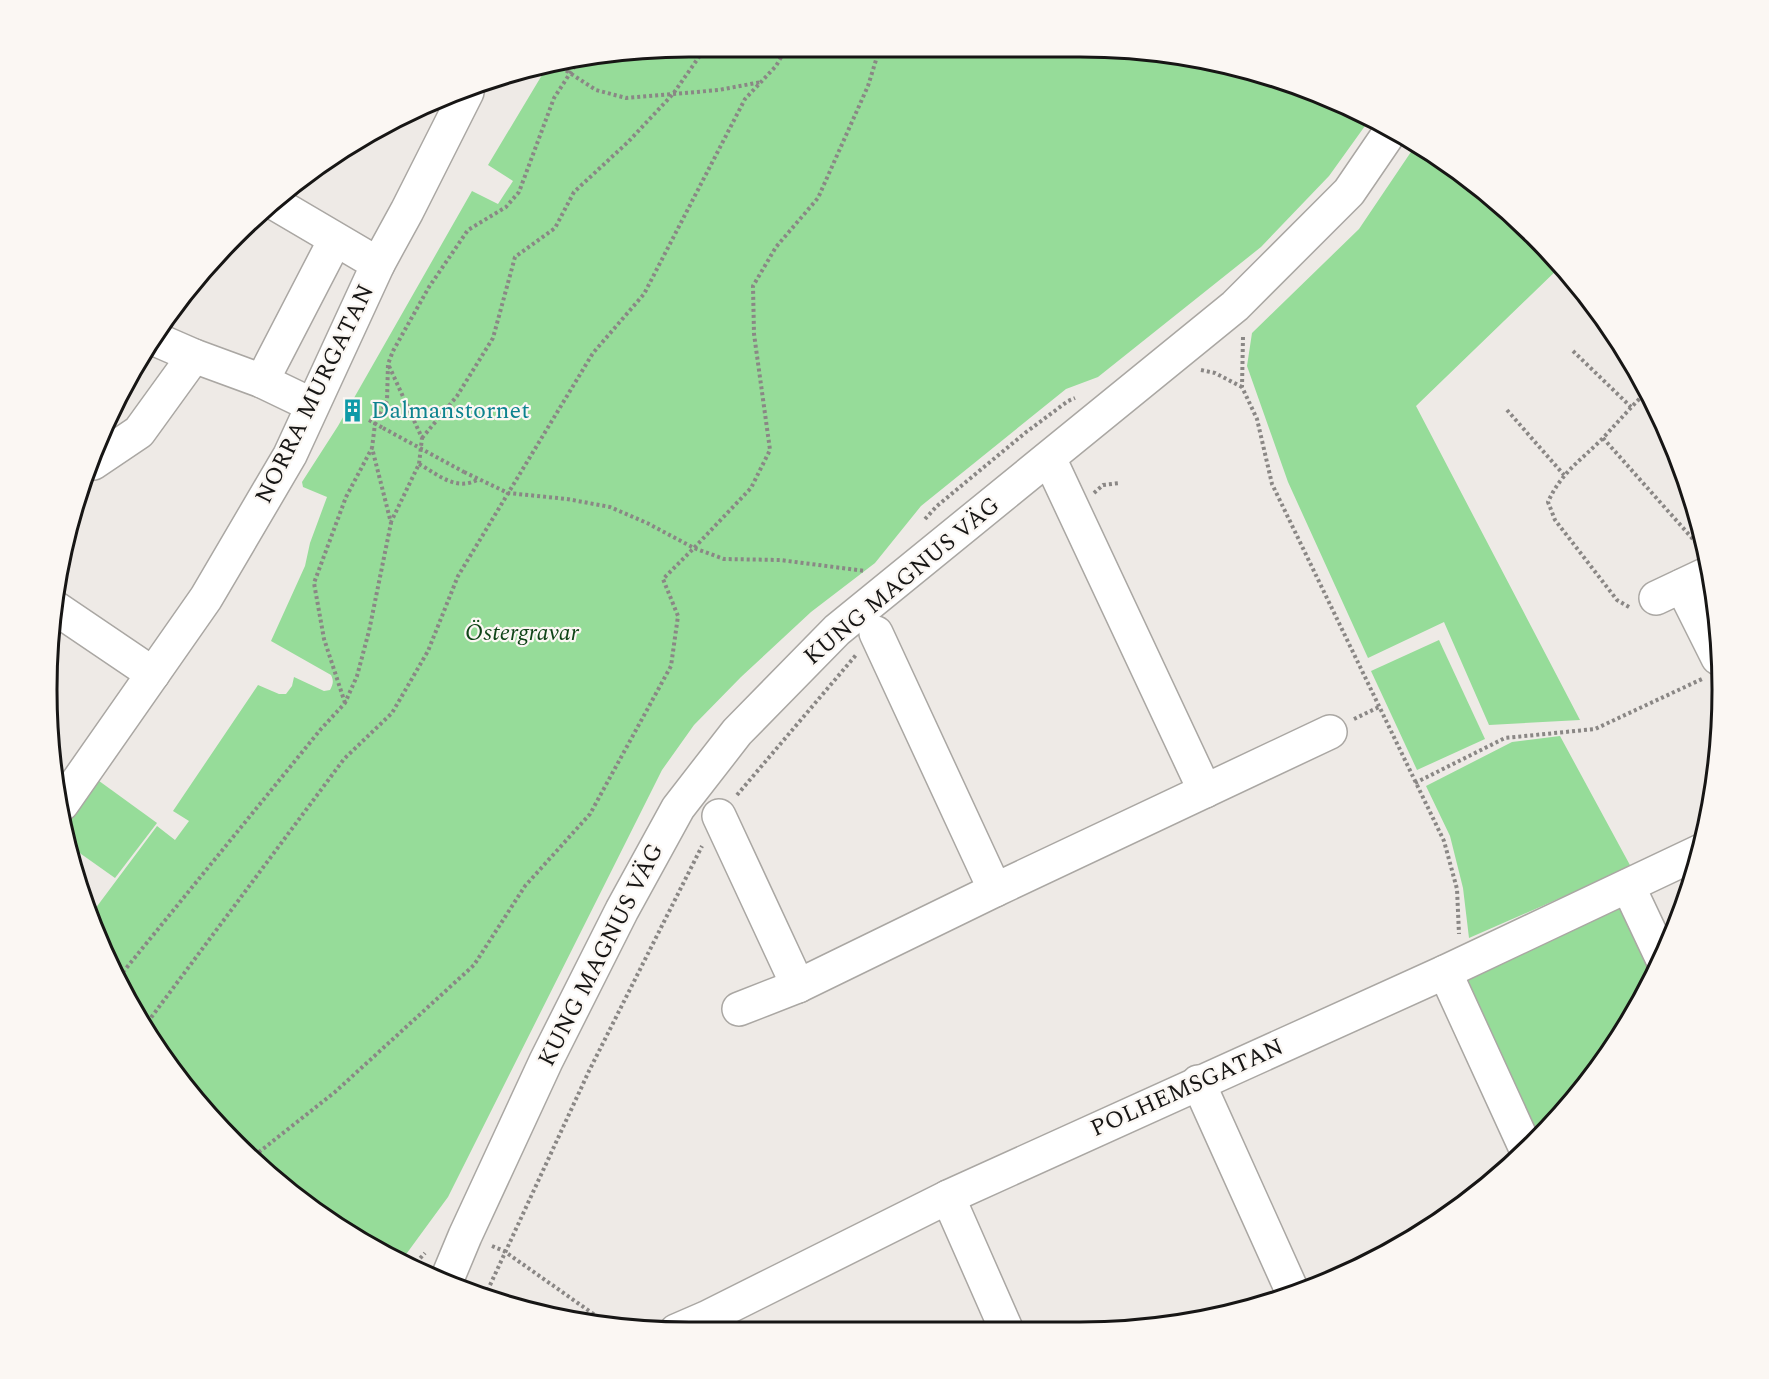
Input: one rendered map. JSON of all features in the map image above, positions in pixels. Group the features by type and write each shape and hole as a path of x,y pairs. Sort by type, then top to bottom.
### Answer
{"street":[{"name":"NORRA MURGATAN","path":"66,798 206,598 290,455 378,264 463,99"},
{"name":"KUNG MAGNUS VÄG","path":"449,1275 551,1051 622,910 678,808 737,732 837,630 1235,306 1349,192 1387,137"},
{"path":"281,207 378,264"},
{"path":"262,381 335,240"},
{"path":"162,342 262,381 312,405"},
{"path":"101,457 139,432 194,356"},
{"path":"1049,458 1205,791"},
{"path":"1683,585 1711,662"},
{"path":"62,612 153,674"},
{"path":"876,633 995,890"},
{"path":"739,1009 798,986 1344,725"},
{"path":"719,816 798,986"},
{"name":"POLHEMSGATAN","path":"715,1322 948,1197 1455,967 1689,857"},
{"path":"1628,886 1657,947"},
{"path":"1455,967 1523,1141"},
{"path":"1198,1082 1290,1286"},
{"path":"948,1197 1003,1322"}],"path":[{"path":"422,438 457,396 493,338 515,257 555,228 574,192 628,142 673,94 698,57"},
{"path":"150,1019 344,759 392,713 428,651 458,576 593,353 644,294 745,99 776,66 781,57"},
{"path":"258,1152 336,1092 474,965 525,886 590,814 671,666 678,616 663,579 751,488 770,450 754,334 753,286 776,247 818,198 868,86 877,57"},
{"path":"345,703 324,639 314,583 346,497 372,448 375,424 387,401 388,364 429,287 468,230 506,207 519,192 554,98 574,68"},
{"path":"565,69 596,90 626,98 719,90 762,82"},
{"path":"1244,327 1242,387 1257,418 1272,484 1444,841 1457,889 1460,948 1455,967"},
{"path":"1573,351 1631,407"},
{"path":"123,971 321,729 345,703 357,676 369,631 391,523 419,464 422,438 388,364"},
{"path":"1191,368 1215,374 1242,387"},
{"path":"1640,398 1564,475 1548,502 1555,520 1617,600 1628,607 1683,585"},
{"path":"1507,410 1564,475"},
{"path":"369,420 508,494 567,499 610,507 647,523 694,548 724,559 780,560 866,571"},
{"path":"1603,438 1694,540"},
{"path":"372,448 391,523"},
{"path":"419,464 455,483 468,485 479,479"},
{"path":"1415,783 1505,738 1594,729 1711,668"},
{"path":"1344,725 1379,707"},
{"path":"465,1236 504,1251 595,1315"}],"green space":[{"name":"Östergravar","path":"648,58 1121,58 1203,69 1243,79 1322,105 1365,125 1329,176 1261,247 1098,377 1066,389 921,506 875,563 811,612 741,677 694,725 662,770 448,1197 405,1255 373,1237 304,1191 242,1137 214,1107 188,1075 142,1006 122,969 96,907 157,826 175,840 189,821 173,811 258,685 279,694 286,694 292,686 294,677 324,691 330,690 333,682 331,675 271,641 305,566 310,543 327,497 303,487 302,482 338,426 472,191 498,204 513,181 488,165 542,75 607,62"},
{"path":"1411,152 1465,188 1497,214 1555,272 1416,406 1580,720 1489,725 1444,622 1368,658 1288,482 1247,366 1252,333 1359,229"},
{"path":"1439,640 1485,739 1417,770 1371,671"},
{"path":"1560,736 1631,867 1469,938 1463,888 1450,836 1426,786 1512,742"},
{"path":"95,778 157,823 115,878 79,852 70,815"},
{"path":"1623,901 1651,960 1605,1041 1581,1075 1533,1131 1463,977"}],"place":[{"name":"Dalmanstornet","path":"353,411"}]}
